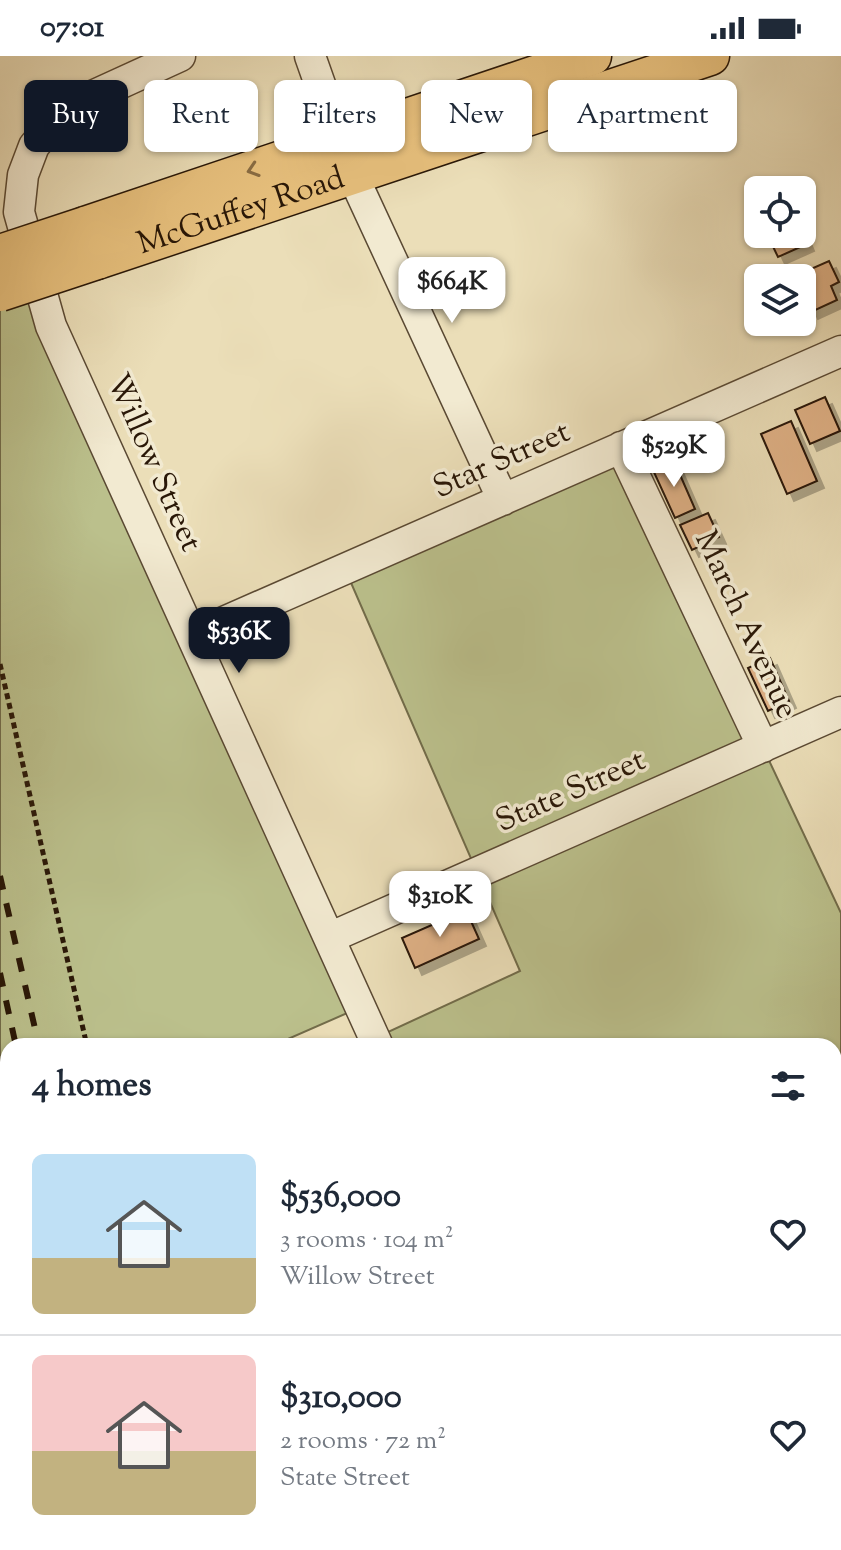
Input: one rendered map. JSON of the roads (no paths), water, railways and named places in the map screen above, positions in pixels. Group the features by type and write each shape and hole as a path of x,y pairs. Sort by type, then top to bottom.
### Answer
{"main road":[{"name":"McGuffey Road","path":"346,158 592,56"},
{"name":"McGuffey Road","path":"0,292 91,243 346,158 710,56"},
{"name":"McGuffey Road","path":"0,254 91,243"}],"street":[{"name":"Willow Street","path":"180,56 86,99 55,121 34,146 23,175 19,212 51,326 374,1038"},
{"path":"310,56 346,158 503,500"},
{"name":"Star Street","path":"192,636 841,351"},
{"name":"March Avenue","path":"621,447 763,747"},
{"name":"State Street","path":"329,938 841,712"}],"railway":[{"path":"0,876 37,1038"},
{"path":"0,973 14,1038"}]}
